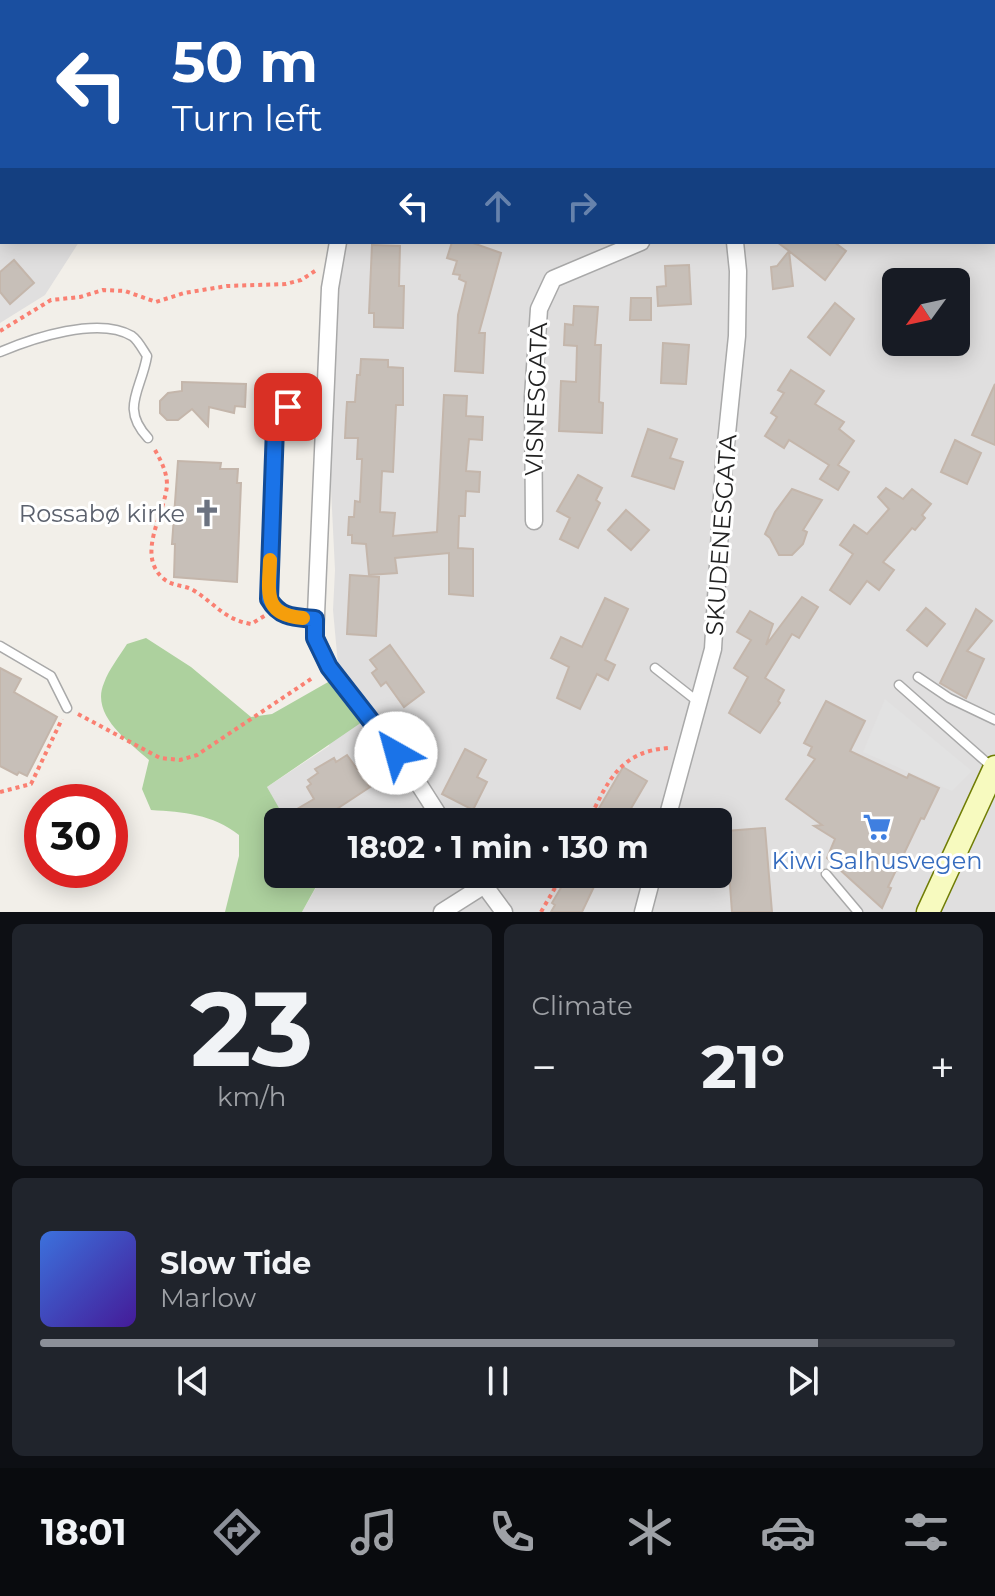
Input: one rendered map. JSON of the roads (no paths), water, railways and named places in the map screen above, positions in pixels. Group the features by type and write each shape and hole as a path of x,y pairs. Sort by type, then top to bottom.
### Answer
{"main road":[{"path":"928,912 993,776"}],"street":[{"name":"VISNESGATA","path":"534,521 533,397 539,309 553,279 636,244"},
{"name":"SKUDENESGATA","path":"670,808 713,649 724,463 737,336 735,244"},
{"path":"337,248 330,288 315,638 329,667 413,775 434,808"},
{"path":"442,912 470,888"},
{"path":"486,888 504,912"},
{"path":"643,912 649,888"}],"lane":[{"path":"0,352 69,331 105,328 134,337 147,356 143,379 132,407 137,426 148,438"},
{"path":"315,619 286,617 274,608 269,599 275,427 281,413 288,407 325,399"},
{"path":"0,646 51,676 67,708"},
{"path":"655,668 697,701"},
{"path":"918,677 949,698 995,720"},
{"path":"899,685 993,776"},
{"path":"826,874 858,912"}],"place":[{"name":"Rossabø kirke","path":"207,513"},
{"name":"Kiwi Salhusvegen","path":"877,827"}]}
